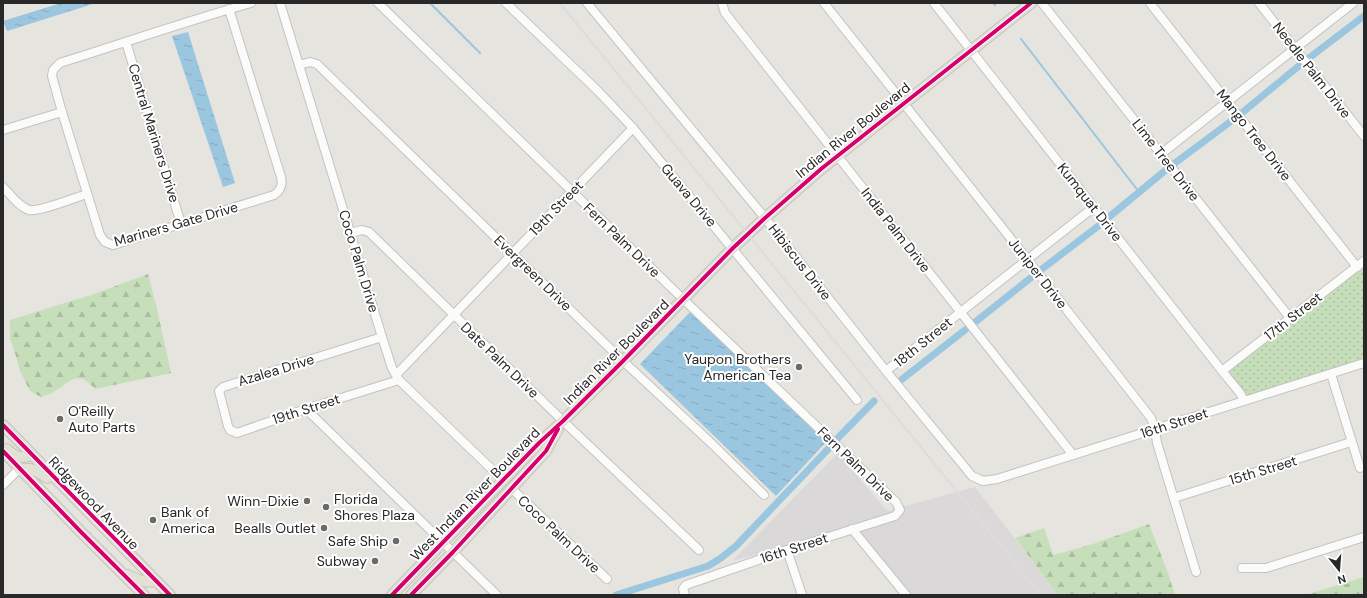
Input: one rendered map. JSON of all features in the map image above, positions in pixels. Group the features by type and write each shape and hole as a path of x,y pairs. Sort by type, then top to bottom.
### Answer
{"main road":[{"name":"Indian River Boulevard","path":"563,421 733,248 765,218 837,156 1031,3"},
{"name":"West Indian River Boulevard","path":"392,595 539,443 563,421"},
{"name":"West Indian River Boulevard","path":"410,595 453,552 546,451 563,421"},
{"name":"Ridgewood Avenue","path":"3,425 154,581 170,595"},
{"path":"3,445 14,456 24,458 32,455"},
{"name":"Ridgewood Avenue","path":"3,451 144,595"},
{"path":"19,469 32,468 46,477 58,482"},
{"path":"116,568 139,581 154,581"}],"street":[{"name":"Mariners Gate Drive","path":"229,9 282,183 281,189 274,195 113,245 108,244 100,235 62,112 52,76 55,66 60,63 229,9 251,3"},
{"name":"Coco Palm Drive","path":"280,3 382,337 397,377 503,480"},
{"name":"Fern Palm Drive","path":"378,3 683,300 896,502 900,510"},
{"name":"Guava Drive","path":"506,3 598,91 633,128 858,400"},
{"name":"Hibiscus Drive","path":"587,3 765,218 886,371 972,476 983,481"},
{"name":"India Palm Drive","path":"722,3 725,13 1073,455"},
{"name":"Juniper Drive","path":"824,3 1151,418 1155,429 1157,443 1196,572"},
{"name":"Kumquat Drive","path":"934,3 1240,393 1244,401"},
{"name":"Lime Tree Drive","path":"1042,3 1290,318"},
{"name":"Mango Tree Drive","path":"1150,3 1357,266"},
{"name":"Needle Palm Drive","path":"1259,3 1364,136"},
{"path":"1161,154 1353,3"},
{"name":"Central Mariners Drive","path":"126,42 181,224"},
{"name":"Evergreen Drive","path":"299,65 310,62 317,64 623,361 709,441 764,495"},
{"path":"3,130 62,112"},
{"name":"19th Street","path":"237,433 397,377 453,314 633,128"},
{"path":"3,187 28,210 41,208 87,194"},
{"name":"18th Street","path":"886,371 1094,207"},
{"name":"Date Palm Drive","path":"350,233 362,230 369,232 563,421 699,550"},
{"name":"17th Street","path":"1222,371 1364,261"},
{"name":"Azalea Drive","path":"237,433 230,430 228,426 219,391 223,387 382,337"},
{"name":"16th Street","path":"983,481 997,480 1364,363"},
{"path":"1331,374 1360,468"},
{"path":"306,409 497,595"},
{"name":"15th Street","path":"1174,498 1352,442"},
{"path":"3,485 19,469"},
{"name":"Coco Palm Drive","path":"512,489 607,579"},
{"name":"16th Street","path":"685,595 683,589 686,585 788,550 895,516 900,510"},
{"path":"852,529 906,595"},
{"path":"1242,568 1266,568 1364,537"},
{"path":"788,550 802,595"}],"shaded area":[{"path":"838,453 887,511 975,487 1058,595 912,595 856,528 732,561"}],"green space":[{"path":"1364,265 1364,361 1250,396 1240,389 1229,372 1231,367"},
{"path":"148,274 171,373 95,389 89,383 79,378 41,397 30,391 20,371 10,339 10,320 94,294"},
{"path":"1149,524 1175,595 1058,595 1015,538 1044,528 1054,555 1093,544"},
{"path":"1364,577 1364,595 1306,595"}],"water":[{"path":"61,3 96,3 7,31 3,21"},
{"path":"188,32 235,183 223,187 172,36"},
{"path":"691,311 827,441 776,496 640,364"}],"waterway":[{"path":"430,3 480,53"},
{"path":"1309,58 1364,16"},
{"path":"1021,39 1139,192"},
{"path":"1243,112 1300,65"},
{"path":"1175,163 1234,119"},
{"path":"1109,217 1167,169"},
{"path":"1042,269 1101,224"},
{"path":"974,323 1033,276"},
{"path":"901,380 965,330"},
{"path":"837,439 874,401"},
{"path":"616,595 708,566 721,558 736,546 830,447"}],"railway":[{"path":"560,3 1041,595"}],"cycle path":[{"path":"392,595 539,443 563,421 733,248 765,218 821,169 1031,3"},
{"path":"3,425 170,595"},
{"path":"411,595 453,552 546,451 558,429"},
{"path":"3,451 144,595"}],"place":[{"name":"Yaupon Brothers American Tea","path":"799,367"},
{"name":"O'Reilly Auto Parts","path":"60,419"},
{"name":"Winn-Dixie","path":"307,501"},
{"name":"Florida Shores Plaza","path":"326,507"},
{"name":"Bank of America","path":"153,520"},
{"name":"Bealls Outlet","path":"324,528"},
{"name":"Safe Ship","path":"396,541"},
{"name":"Subway","path":"375,561"}]}
